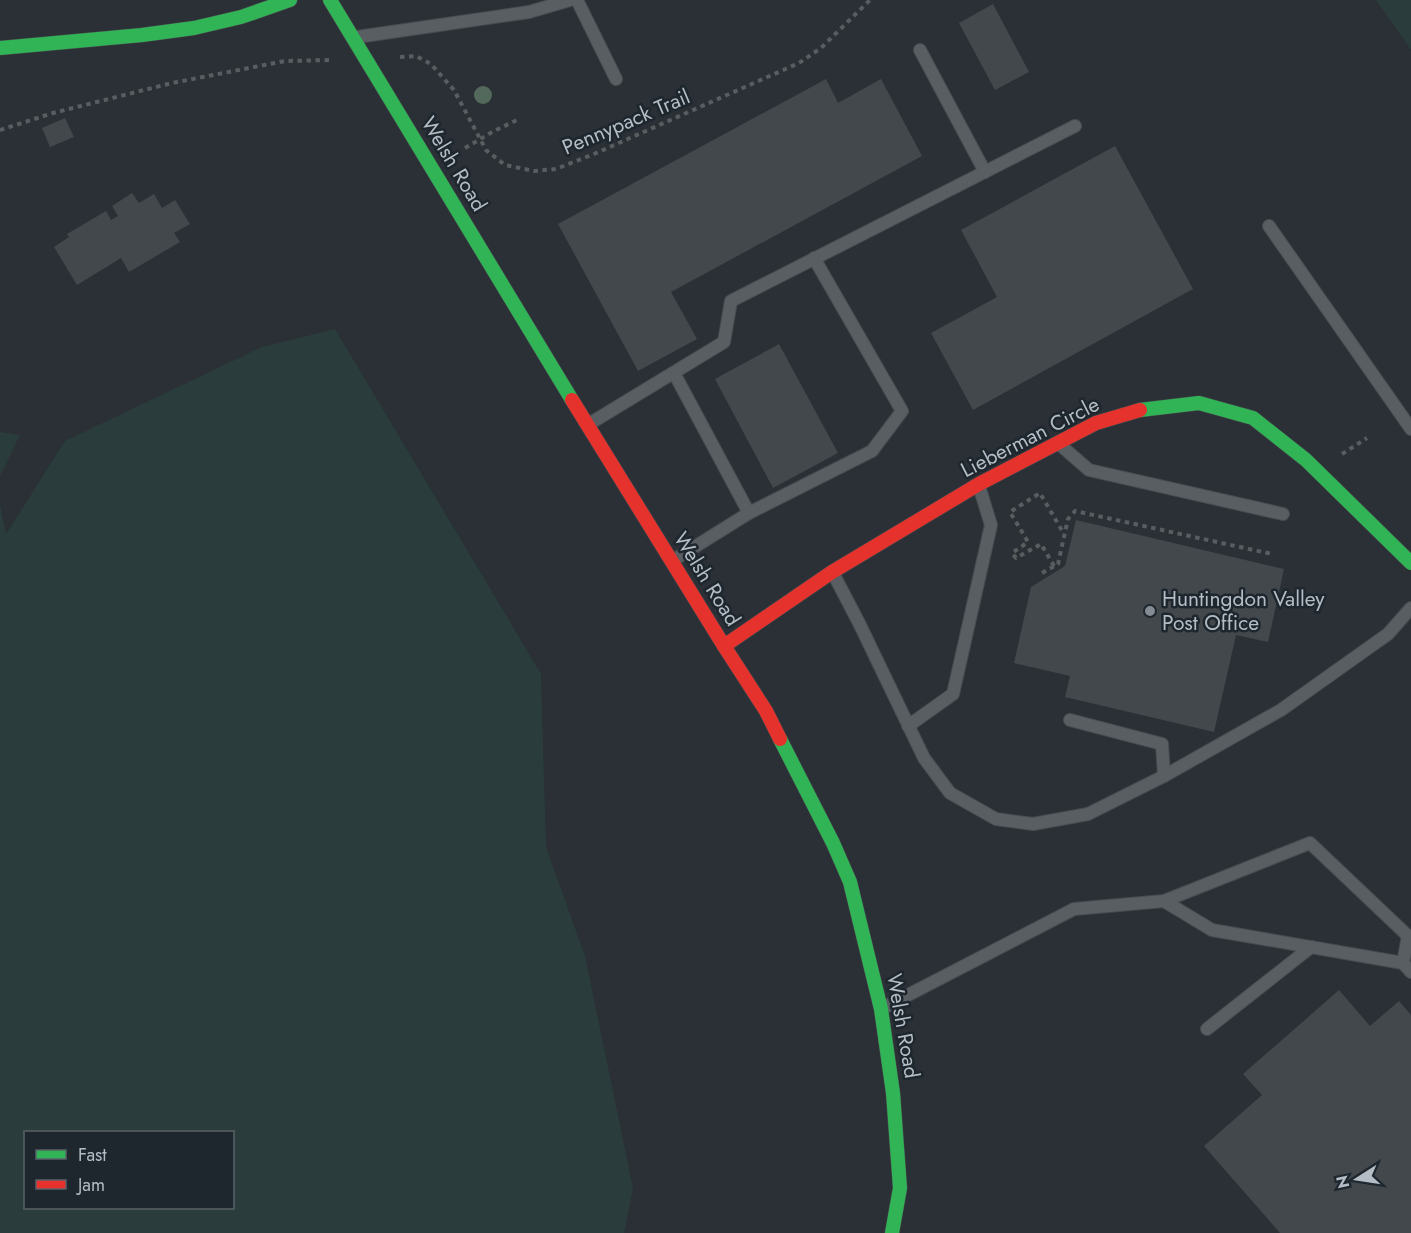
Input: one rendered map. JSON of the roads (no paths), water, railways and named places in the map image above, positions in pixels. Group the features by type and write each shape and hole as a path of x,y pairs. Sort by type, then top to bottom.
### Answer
{"main road":[{"path":"0,48 141,36 209,25 290,0"},
{"name":"Welsh Road","path":"330,0 671,561 766,711 833,843 850,882 881,1009 893,1093 900,1188 892,1233"},
{"name":"Lieberman Circle","path":"724,646 832,572 979,484 1096,423 1145,409 1199,403 1253,418 1306,460 1411,563"}],"lane":[{"path":"353,38 529,12 570,0"},
{"path":"577,0 616,79"},
{"path":"920,50 985,172"},
{"path":"588,425 724,342 731,301 1075,126"},
{"path":"1269,226 1411,429"},
{"path":"671,561 749,513 872,452 902,411 814,258"},
{"path":"674,373 749,513"},
{"path":"1058,444 1089,470 1283,514"},
{"path":"908,726 953,694 992,525 979,484"},
{"path":"832,572 924,758 950,793 996,819 1033,824 1088,814 1164,776 1281,710 1388,634 1411,608"},
{"path":"1070,720 1162,744 1164,776"},
{"path":"881,1009 1074,909 1164,901 1310,843 1410,937 1407,967 1212,930 1164,901"},
{"path":"1207,1029 1311,947"}],"place":[{"name":"Huntingdon Valley Post Office","path":"1150,611"}]}
